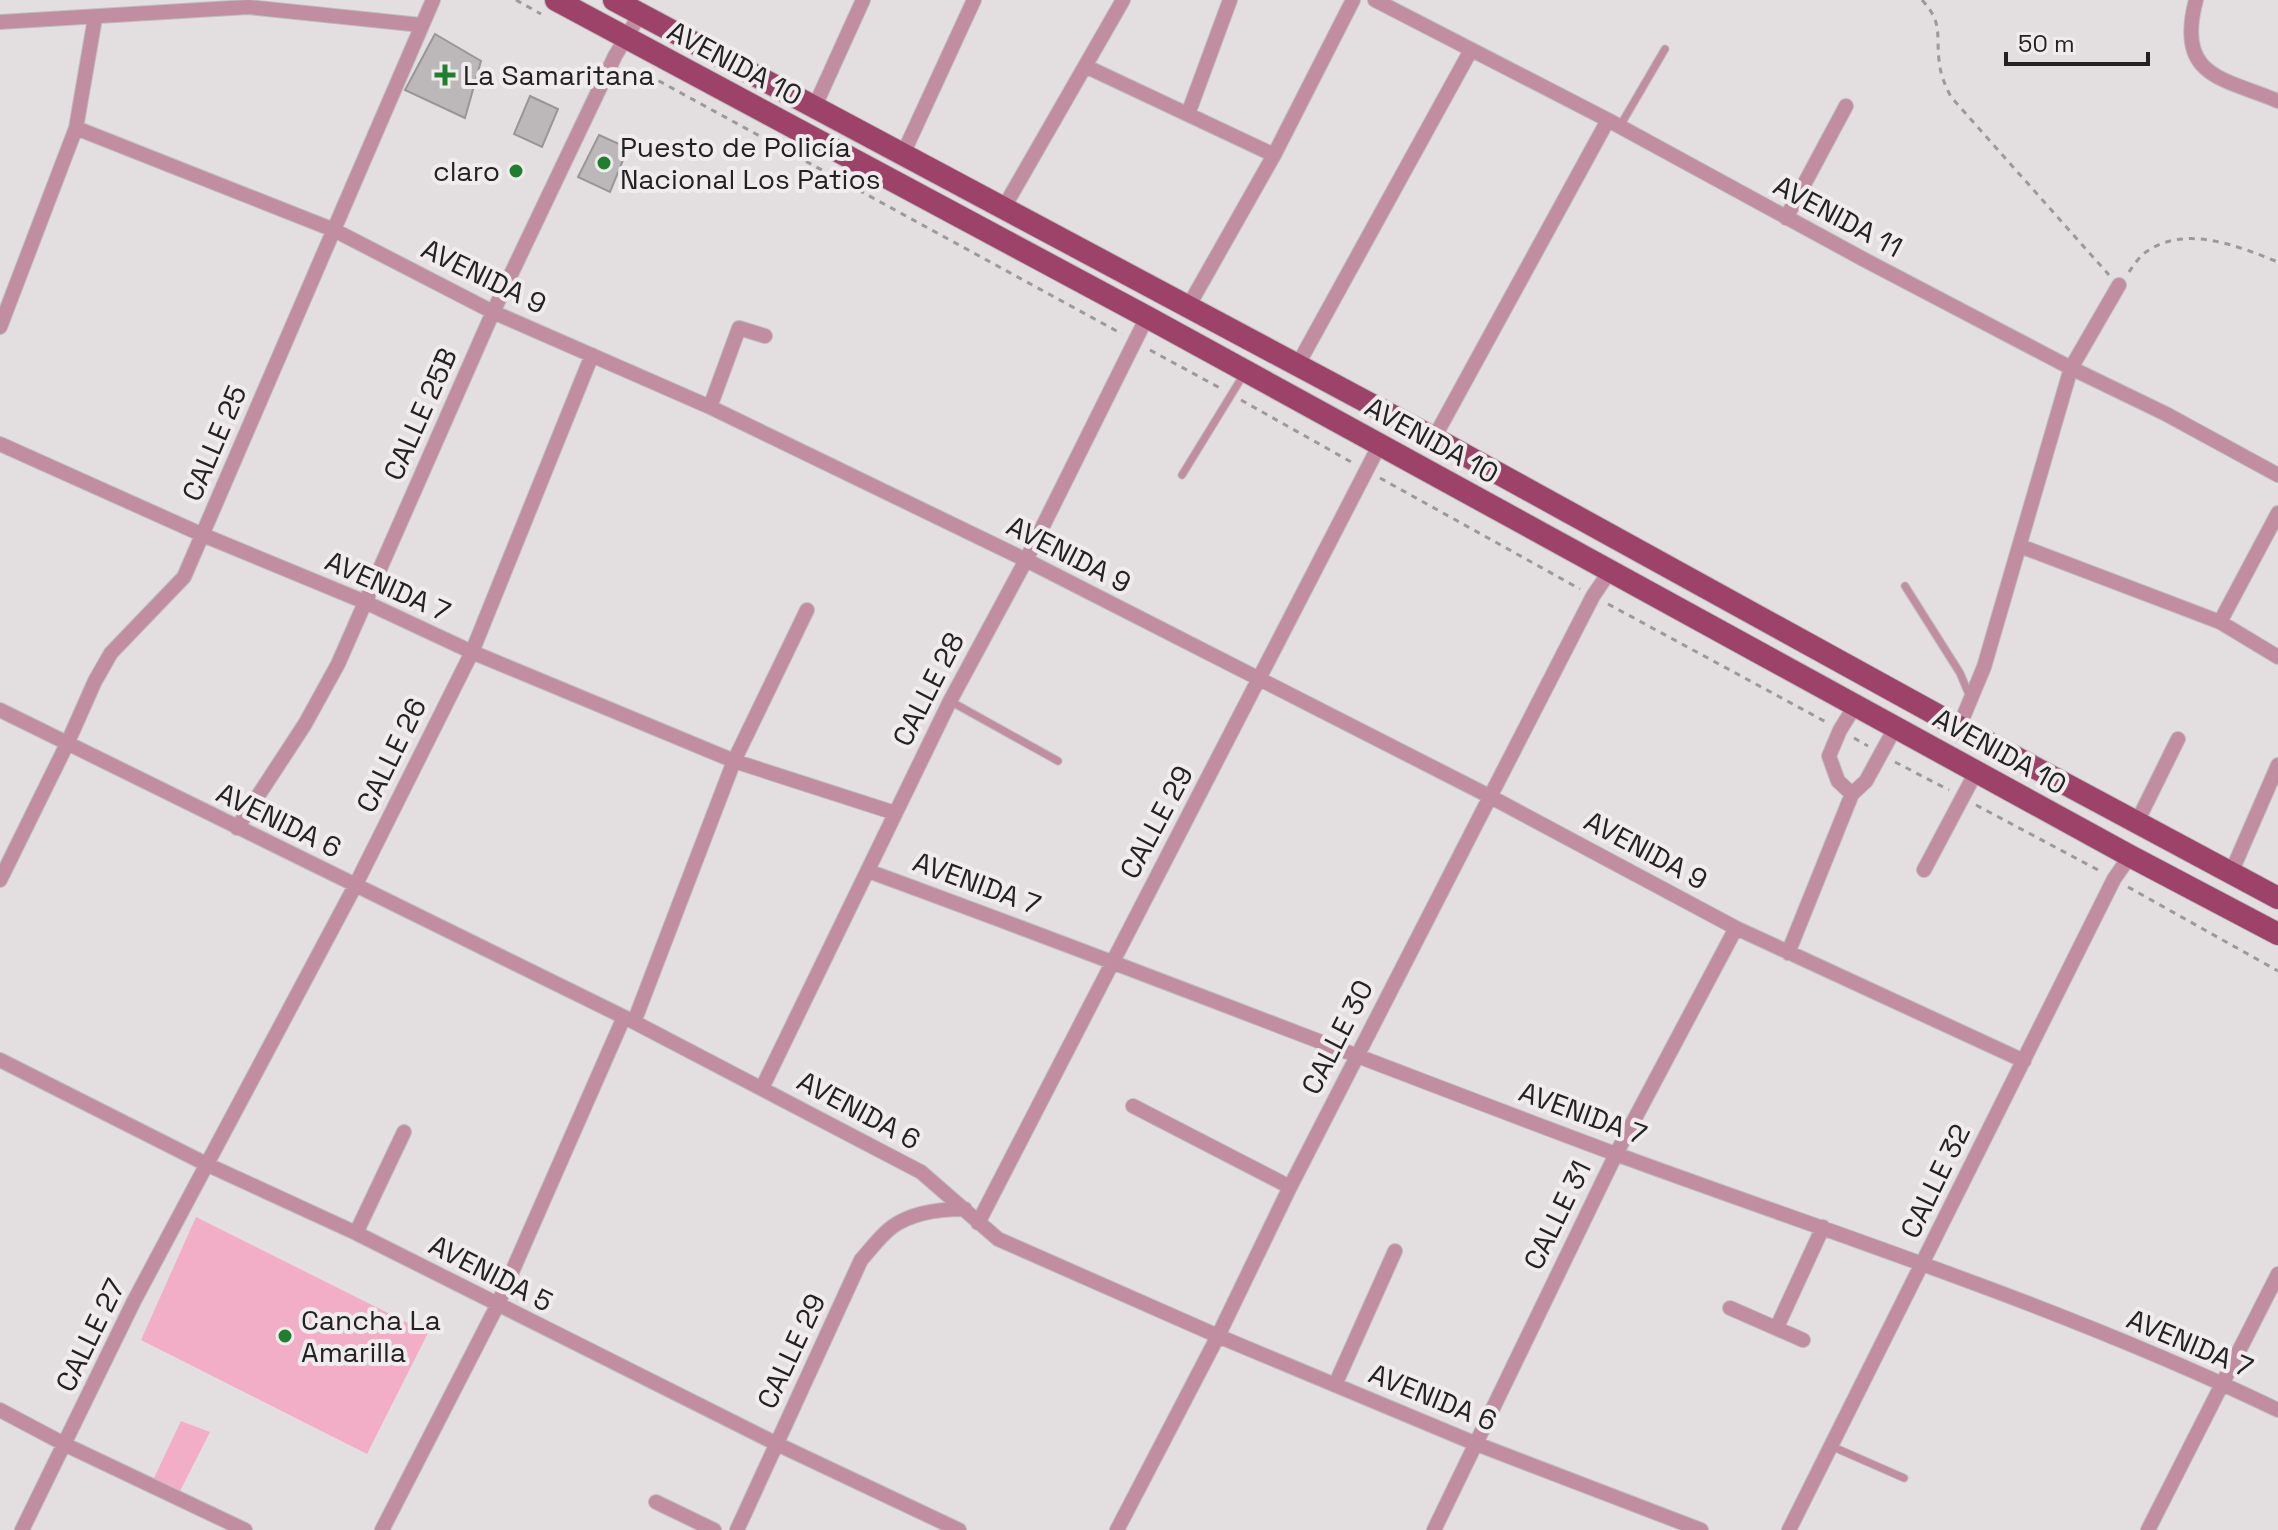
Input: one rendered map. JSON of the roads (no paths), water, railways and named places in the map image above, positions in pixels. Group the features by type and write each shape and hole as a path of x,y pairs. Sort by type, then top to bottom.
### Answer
{"main road":[{"name":"AVENIDA 10","path":"614,0 1434,438 1959,727 2278,898"},
{"name":"AVENIDA 10","path":"549,7 620,47 1147,317 1895,728 2278,934"}],"street":[{"name":"CALLE 25","path":"0,880 111,653 184,577 433,0"},
{"path":"814,108 863,0"},
{"path":"903,154 974,0"},
{"path":"1003,209 1123,0"},
{"path":"1188,114 1230,0"},
{"path":"1188,307 1274,155 1353,0"},
{"name":"AVENIDA 11","path":"1375,0 1614,123 1786,218 2278,475"},
{"path":"2196,0 2191,23 2192,36 2197,55 2205,68 2219,79 2278,101"},
{"path":"0,22 248,7 421,25"},
{"name":"CALLE 25B","path":"237,828 305,724 338,664 493,312 620,47 640,14"},
{"path":"0,327 76,128 95,18"},
{"path":"1297,366 1471,50"},
{"path":"1085,66 1274,155"},
{"path":"1786,218 1846,106"},
{"path":"1434,438 1614,123"},
{"name":"AVENIDA 9","path":"76,128 334,230 493,312 710,407 1026,560 1489,796 1736,928 2024,1061"},
{"path":"1959,727 1984,667 2071,368 2119,285"},
{"name":"CALLE 28","path":"762,1088 950,701 1026,560 1147,317"},
{"path":"710,407 739,328 765,336"},
{"name":"CALLE 26","path":"206,1164 355,886 472,652 592,355"},
{"name":"AVENIDA 7","path":"0,444 203,535 365,602 472,652 734,761 895,813"},
{"name":"CALLE 29","path":"978,1223 1379,446"},
{"path":"2220,622 2278,513"},
{"path":"2020,546 2220,622 2278,657"},
{"name":"CALLE 30","path":"1117,1530 1489,796 1593,596 1610,571"},
{"path":"382,1530 497,1306 629,1020 734,761 807,610"},
{"path":"1852,794 1838,781 1829,756 1855,706"},
{"name":"AVENIDA 6","path":"0,710 629,1020 921,1172 998,1239 1218,1336 1474,1443 1701,1530"},
{"path":"1788,953 1852,794 1866,781 1895,728"},
{"path":"2137,822 2178,739"},
{"path":"2231,873 2278,765"},
{"path":"1924,870 1976,772"},
{"name":"CALLE 32","path":"1789,1530 2114,879 2130,856"},
{"name":"AVENIDA 7","path":"868,871 1113,960 1616,1154 1924,1263 2223,1383 2278,1410"},
{"name":"CALLE 31","path":"1434,1530 1616,1154 1736,928"},
{"name":"AVENIDA 5","path":"0,1060 206,1164 356,1233 777,1444 959,1530"},
{"path":"1133,1106 1290,1187"},
{"path":"356,1233 404,1132"},
{"name":"CALLE 27","path":"22,1530 134,1301 206,1164"},
{"name":"CALLE 29","path":"737,1530 861,1260 893,1226 944,1209 965,1209"},
{"path":"1777,1327 1823,1227"},
{"path":"1335,1385 1395,1251"},
{"path":"2148,1530 2278,1274"},
{"path":"1730,1308 1803,1340"},
{"path":"0,1410 66,1445 245,1530"},
{"path":"656,1502 714,1530"}],"lane":[{"path":"1614,123 1665,49"},
{"path":"1182,475 1245,372"},
{"path":"1905,586 1960,673 1971,699"},
{"path":"950,701 1058,761"},
{"path":"1831,1446 1904,1478"}],"place":[{"name":"La Samaritana","path":"445,75"},
{"name":"Puesto de Policía Nacional Los Patios","path":"604,163"},
{"name":"claro","path":"516,171"},
{"name":"Cancha La Amarilla","path":"285,1336"}]}
